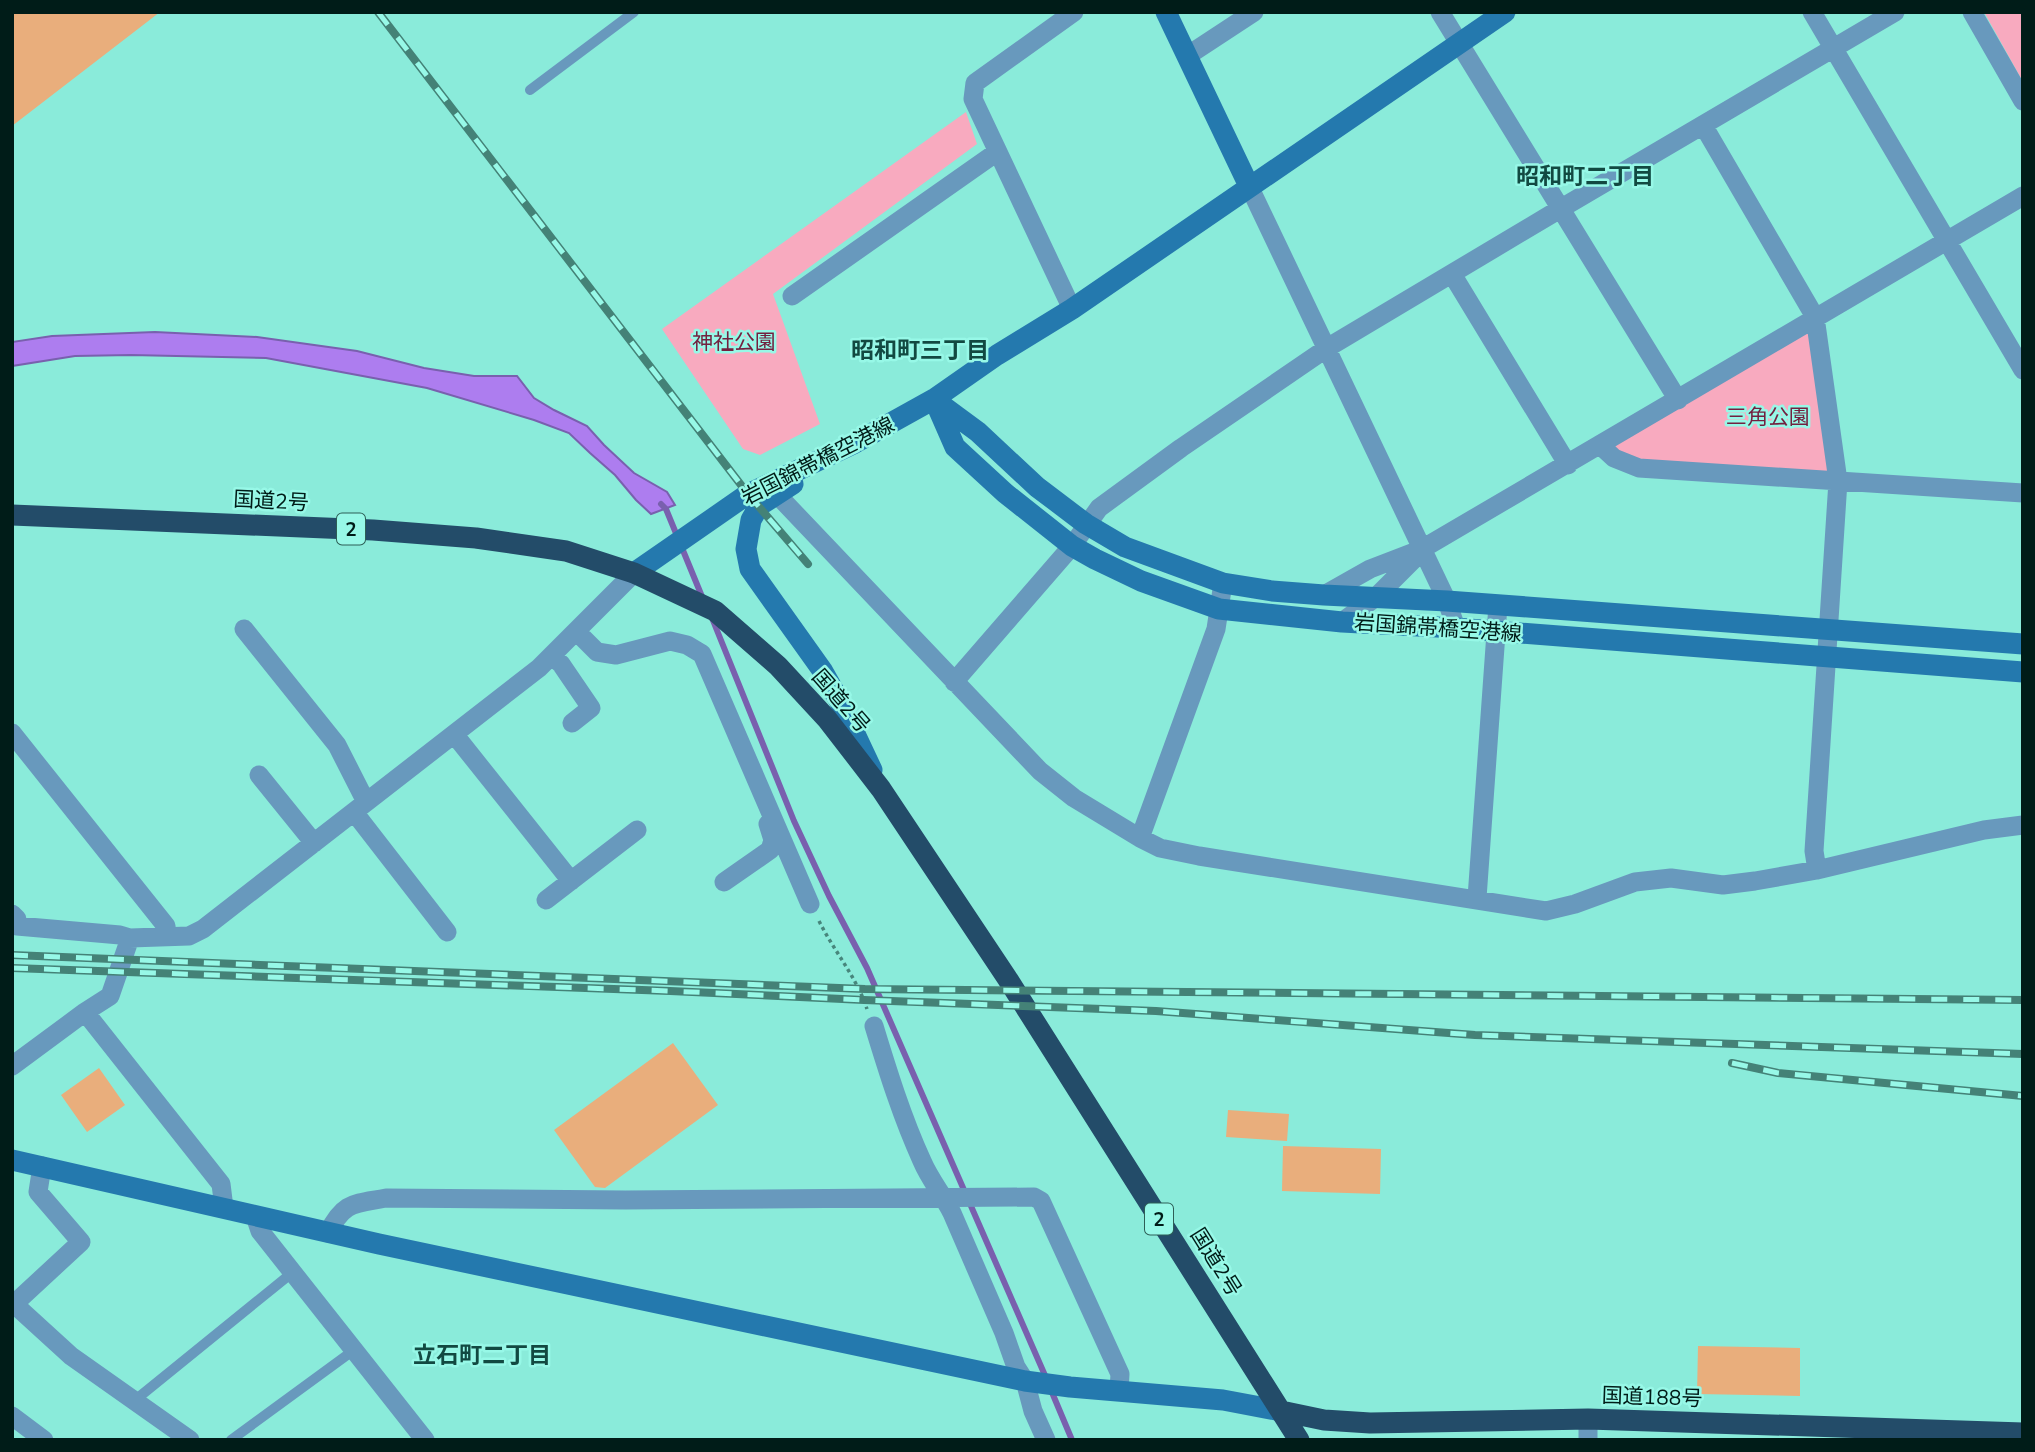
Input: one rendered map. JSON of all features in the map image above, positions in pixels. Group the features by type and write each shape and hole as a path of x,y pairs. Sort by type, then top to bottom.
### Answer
{"highway":[{"name":"国道2号","path":"12,515 346,529 476,538 566,551 634,573 715,611 778,666 827,719 881,789 1007,978 1299,1440"},
{"name":"国道188号","path":"1281,1411 1324,1420 1370,1423 1989,1436 2023,1433"}],"main road":[{"path":"1166,12 1249,186"},
{"path":"934,399 997,355 1072,309 1505,12"},
{"name":"岩国錦帯橋空港線","path":"634,573 748,494 772,489 934,399"},
{"name":"岩国錦帯橋空港線","path":"934,399 978,432 1037,486 1086,524 1125,547 1223,583 1272,591 1324,595 1447,601 2023,644"},
{"name":"岩国錦帯橋空港線","path":"934,399 955,447 1072,546 1141,581 1219,609 1342,622 1497,631 2023,672"},
{"path":"772,489 751,520 746,549 750,569 822,670 881,789"},
{"path":"12,1160 328,1233 1031,1382 1223,1400 1281,1411"}],"street":[{"path":"1072,309 973,99 975,83 1074,12"},
{"path":"1187,56 1254,12"},
{"path":"1440,12 1678,400"},
{"path":"1812,12 2023,370"},
{"path":"954,682 1072,546 1099,508 1181,448 1328,348 1895,12"},
{"path":"1972,12 2023,101"},
{"path":"1703,125 1815,317 1839,481 1814,851 1817,870"},
{"path":"792,296 997,152"},
{"path":"1249,186 1447,601 1456,628"},
{"path":"1324,595 1370,569 1423,550 2023,196"},
{"path":"1452,274 1568,464"},
{"path":"1601,446 1614,458 1639,468 2023,493"},
{"path":"772,489 1040,771 1074,799 1160,848 1546,911 1575,904 1635,882 1671,878 1723,886 1817,870 1984,830 2023,825"},
{"path":"1342,622 1377,597 1423,550"},
{"path":"14,922 120,934 130,938 189,936 203,929 539,668 634,573"},
{"path":"1140,838 1216,629 1223,583"},
{"path":"1477,898 1498,605"},
{"path":"244,629 337,746 360,807 447,932"},
{"path":"577,632 597,652 616,655 670,642 687,645 702,654 810,904"},
{"path":"552,656 561,664 591,708 572,723"},
{"path":"12,733 166,926 167,937"},
{"path":"454,734 571,881"},
{"path":"259,775 314,843"},
{"path":"723,882 770,850 773,840 761,801 764,797"},
{"path":"546,900 637,830"},
{"path":"12,1066 110,996 130,938"},
{"path":"85,1012 221,1184 224,1209"},
{"path":"874,1026 899,1108 927,1172 952,1198 1016,1367 1031,1382 1033,1411 1046,1440"},
{"path":"42,1166 38,1192 81,1242 14,1304 71,1356 190,1440"},
{"path":"328,1233 336,1217 349,1205 386,1198 625,1200 1034,1197 1041,1201 1119,1374 1119,1391"},
{"path":"255,1216 260,1230 425,1440"},
{"path":"12,1416 44,1440"}],"lane":[{"path":"530,90 634,12"},
{"path":"135,1401 293,1272"},
{"path":"231,1440 354,1350"}],"path":[{"path":"810,904 858,988 874,1026"}],"green space":[{"path":"1984,12 2023,12 2023,82"},
{"name":"神社公園","path":"966,112 977,144 773,294 820,424 760,455 743,449 662,329"},
{"name":"三角公園","path":"1815,317 1838,481 1639,468 1605,443"}],"shaded area":[{"path":"155,332 257,337 357,351 424,368 474,376 517,376 534,398 587,426 634,473 667,492 675,505 651,514 615,475 569,433 427,388 266,358 75,356 12,366 12,342 52,336"}],"building":[{"path":"12,12 160,12 12,126"},
{"path":"673,1043 718,1105 605,1188 595,1187 554,1130"},
{"path":"99,1068 125,1105 87,1132 61,1095"},
{"path":"1228,1110 1289,1114 1287,1141 1226,1137"},
{"path":"1283,1146 1381,1149 1380,1194 1282,1191"},
{"path":"1698,1346 1800,1348 1800,1396 1697,1394"}],"waterway":[{"path":"661,504 666,509 703,599"},
{"path":"712,618 794,821 867,968 1047,1380"},
{"path":"1051,1390 1072,1440"}],"railway":[{"path":"378,12 748,494 808,564"},
{"path":"12,955 865,989 2023,1000"},
{"path":"12,968 1156,1011 1475,1035 2023,1054"},
{"path":"1732,1063 1778,1073 2023,1096"}],"district":[{"name":"昭和町二丁目","path":"1585,176"},
{"name":"昭和町三丁目","path":"920,350"},
{"name":"立石町二丁目","path":"482,1355"}]}
